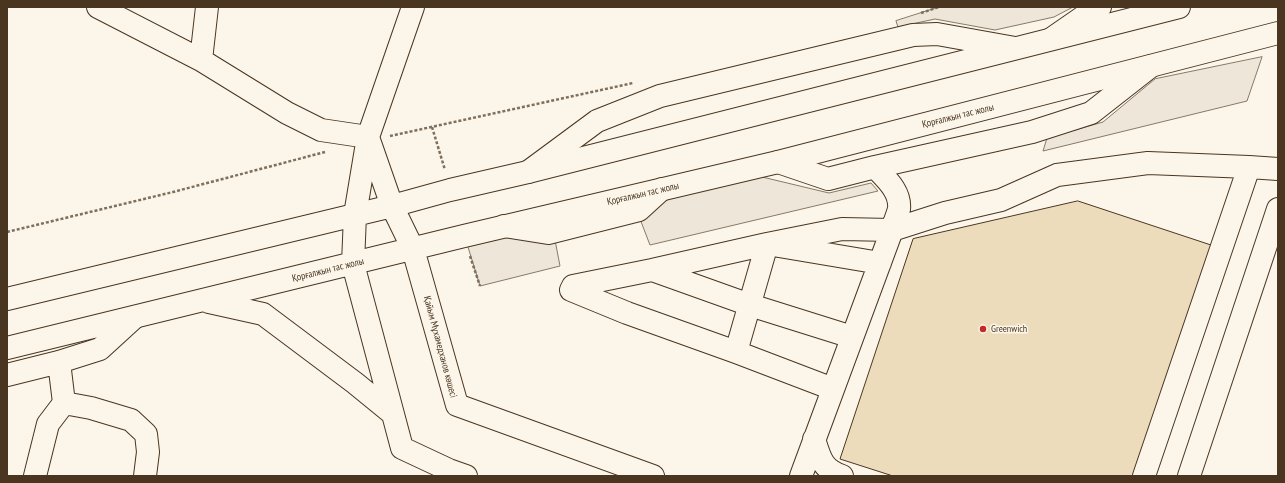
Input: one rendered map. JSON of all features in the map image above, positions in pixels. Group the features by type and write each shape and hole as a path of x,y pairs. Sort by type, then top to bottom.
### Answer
{"main road":[{"path":"98,7 201,60 287,113 321,130 368,139"},
{"path":"201,60 207,7"},
{"path":"413,7 368,139 355,215 353,264 402,448 455,474"},
{"path":"1050,40 1090,12 1100,7"},
{"path":"7,299 392,206 450,190 528,172 1179,7"},
{"name":"Қорғалжын тас жолы","path":"7,348 135,318 504,226 778,162 1278,33"},
{"path":"528,172 597,121 660,96 913,35 937,34 1015,48"},
{"path":"778,162 828,178 1032,132 1091,113 1152,66"},
{"name":"Қайым Мұхамедханов көшесі","path":"368,139 392,206 413,249 457,405 653,476"},
{"path":"833,389 736,352 626,314 571,290 573,286 842,229 892,230 946,213 1001,200 1057,175 1148,163 1278,169"},
{"path":"801,476 899,208 898,197 893,187 875,167"},
{"path":"1144,476 1249,167"},
{"path":"1189,476 1278,209"},
{"path":"767,244 880,263"},
{"path":"736,352 767,244"},
{"path":"652,270 750,305 852,337"},
{"path":"204,300 264,314 355,382 393,414"},
{"path":"7,375 100,350 135,318"},
{"path":"35,476 48,424 64,403 59,362"},
{"path":"64,403 91,408 131,420 141,429 146,434 148,452 145,476"},
{"path":"814,439 821,461 832,472 842,476"}],"path":[{"path":"917,14 939,7"},
{"path":"368,139 432,127 635,82"},
{"path":"432,127 444,170"},
{"path":"7,232 173,192 330,151"},
{"path":"470,253 480,286"}],"shaded area":[{"path":"939,7 1073,7 1054,17 995,30 935,19 898,27 896,21"},
{"path":"1262,57 1247,101 1043,151 1047,138 1103,122 1155,79"},
{"path":"758,176 829,193 871,183 878,191 650,245 640,219 662,200"},
{"path":"507,235 555,240 560,266 480,286 468,247"}],"building":[{"path":"1078,201 1214,246 1138,476 893,476 840,459 913,239"}],"place":[{"name":"Greenwich","path":"983,329"}]}
